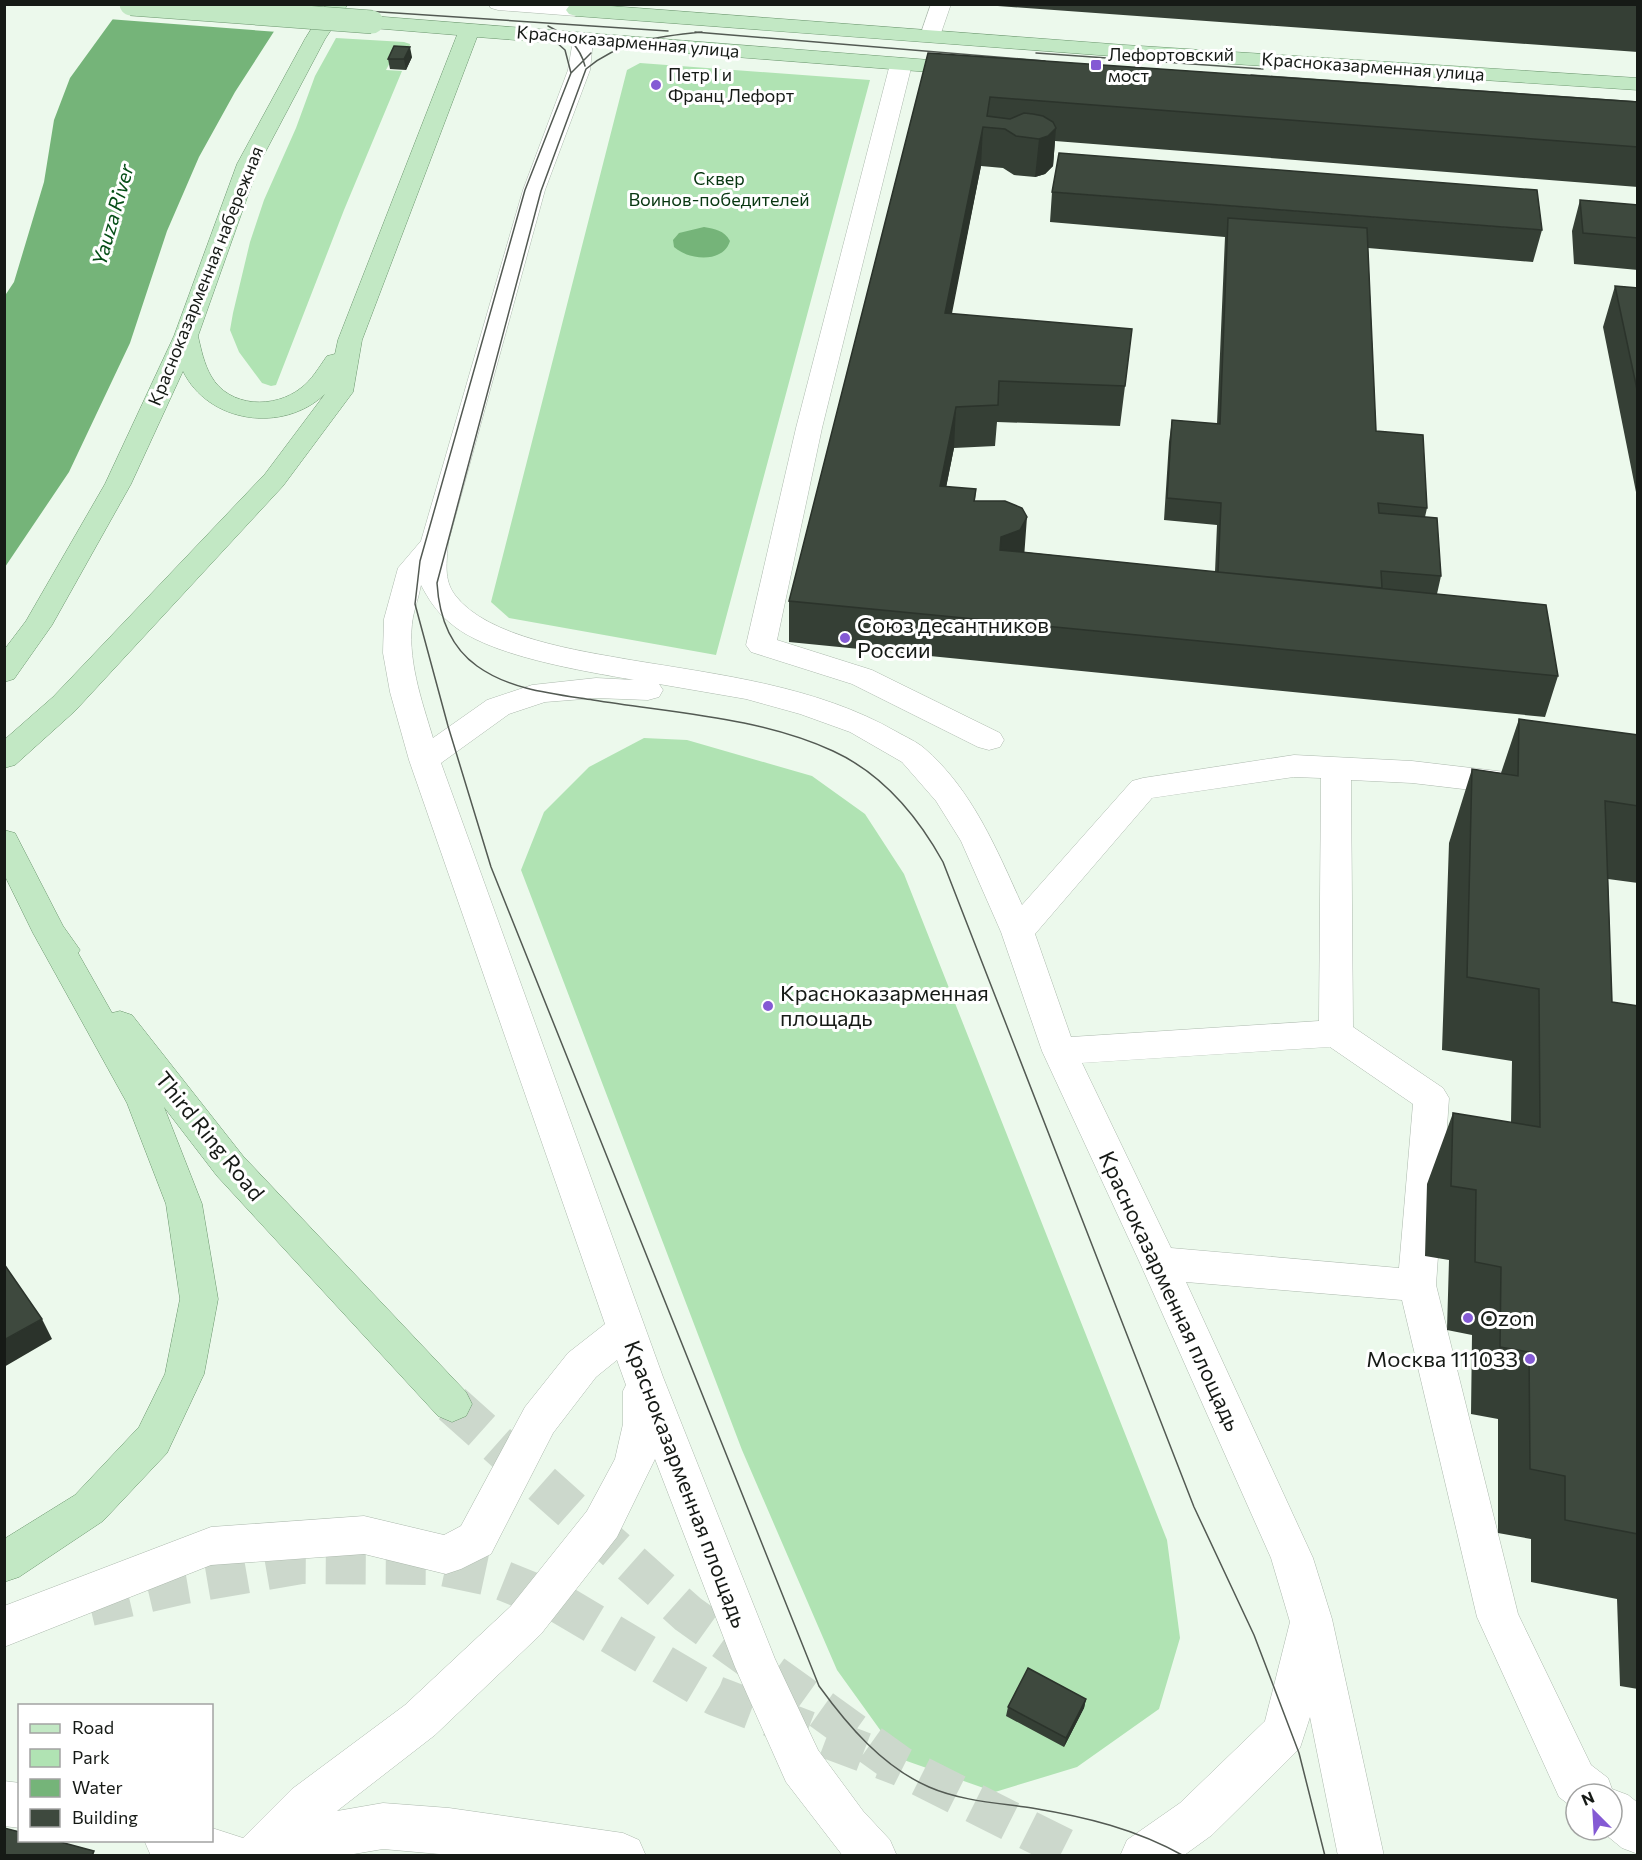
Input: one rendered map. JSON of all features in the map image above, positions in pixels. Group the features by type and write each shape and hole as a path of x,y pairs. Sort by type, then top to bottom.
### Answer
{"main road":[{"name":"Красноказарменная улица","path":"131,4 992,71"},
{"name":"Красноказарменная набережная","path":"4,672 38,625 118,484 186,336 248,164 315,39 338,4"},
{"name":"Красноказарменная улица","path":"574,7 930,36 1638,84"},
{"path":"574,7 580,20 583,40"},
{"path":"4,759 64,704 274,480 340,392 350,340 470,29"},
{"path":"186,336 192,361 201,382 223,400 248,410 279,408 305,398 320,386 350,340"},
{"name":"Third Ring Road","path":"4,841 50,933 230,1166 452,1404"},
{"path":"4,1563 88,1509 153,1440 184,1374 199,1299 184,1204 144,1101 50,933"}],"street":[{"name":"Красноказарменная улица","path":"498,4 574,7"},
{"path":"930,36 941,4"},
{"path":"434,543 534,190 579,70 583,40"},
{"path":"901,64 809,429 762,645 862,677 989,740"},
{"name":"Красноказарменная площадь","path":"434,543 432,578 443,600 460,617 478,629 519,645 577,660 746,689 811,707 861,725 913,755 947,793 976,840 1018,932 1059,1051 1159,1263 1292,1558 1311,1618 1361,1856"},
{"name":"Красноказарменная площадь","path":"434,543 412,568 398,619 400,663 424,760 643,1377 757,1667 802,1766 847,1827 874,1856"},
{"path":"424,760 498,707 543,692 597,688 746,689"},
{"path":"1018,932 1143,789 1294,766 1412,772 1543,787"},
{"path":"1336,768 1336,1033"},
{"path":"1059,1051 1149,1047 1336,1033 1431,1098 1417,1285 1498,1617 1577,1782"},
{"path":"1159,1263 1254,1273 1417,1285"},
{"path":"4,1628 211,1546 364,1535 446,1554 476,1540 539,1420 582,1365 626,1330"},
{"path":"256,1856 308,1805 420,1720 526,1620 602,1524 634,1462 643,1424 643,1377"},
{"path":"1143,1856 1196,1819 1284,1733 1311,1618"},
{"path":"1624,1821 1638,1832"},
{"path":"263,1856 299,1840 383,1826 448,1831 623,1856"},
{"path":"175,1842 232,1856"}],"green space":[{"path":"336,38 410,44 408,55 394,55 386,70 402,71 344,210 276,385 271,386 262,383 239,352 230,330 233,313 250,242 264,200 296,128 315,76"},
{"name":"Сквер Воинов-победителей","path":"640,63 870,80 716,655 509,618 491,602 627,70"},
{"path":"644,738 687,740 812,776 865,814 904,874 1167,1540 1180,1638 1159,1709 1077,1767 995,1792 901,1759 837,1670 742,1450 521,870 544,812 589,767"}],"water":[{"name":"Yauza River","path":"123,5 291,5 235,92 199,157 167,231 130,343 69,472 5,567 4,297 14,282 44,182 54,120 70,78"},
{"path":"704,227 715,229 728,237 730,241 720,253 705,258 696,257 674,247 673,240 679,233"}],"pier":[{"path":"119,4 294,4 278,32 108,19"}],"building":[{"path":"394,46 410,47 404,59 388,59"},
{"path":"928,53 1638,102 1638,147 990,97 987,116 1010,119 1024,113 1033,114 1043,116 1053,122 1056,128 1048,136 1039,139 1016,136 1005,129 983,127 945,313 1132,329 1125,386 999,381 998,405 956,407 940,486 976,489 974,501 1005,501 1022,508 1027,517 1020,530 1001,537 1000,550 1546,605 1558,676 789,601"},
{"path":"1059,153 1537,190 1542,230 1052,192"},
{"path":"1580,200 1638,205 1638,238 1583,233"},
{"path":"1228,218 1367,228 1376,431 1423,435 1427,508 1378,503 1379,513 1437,518 1441,576 1381,571 1382,588 1218,572 1221,503 1167,498 1172,420 1220,424"},
{"path":"1615,286 1638,288 1638,394"},
{"path":"1519,719 1638,735 1638,806 1605,801 1612,1002 1638,1006 1638,1534 1565,1520 1565,1476 1530,1469 1529,1352 1500,1347 1501,1267 1475,1262 1476,1190 1451,1186 1453,1113 1540,1127 1539,989 1467,977 1472,769 1518,776"},
{"path":"4,1264 42,1319 4,1340"},
{"path":"1028,1668 1086,1699 1066,1738 1008,1707"},
{"path":"4,1828 18,1832 18,1842 60,1842 94,1851 92,1856 4,1856"}],"tunnel":[{"path":"452,1404 688,1614 900,1766"},
{"path":"90,1606 184,1584 301,1564 438,1565 494,1577 559,1603 716,1696 900,1766"},
{"path":"900,1766 1080,1856"}],"tram line":[{"path":"259,4 668,31"},
{"path":"548,26 571,42 583,61"},
{"path":"695,32 699,32"},
{"path":"699,32 1045,61"},
{"path":"699,32 656,38 626,46 586,69 541,191 437,583 443,618 453,640 467,658 490,674 518,686 563,696 746,723 805,740 833,751 868,771 897,798 922,828 943,862 1194,1507 1254,1635 1299,1753 1325,1856"},
{"path":"547,34 565,50 571,73"},
{"path":"583,61 591,53"},
{"path":"1036,53 1263,69"},
{"path":"571,73 583,61"},
{"path":"583,61 585,66"},
{"path":"571,73 525,190 420,561 415,604 448,726 491,867 819,1686 854,1730 882,1757 912,1779 929,1787 967,1798 1091,1820 1148,1838 1184,1856"},
{"path":"1251,75 1638,102"}],"place":[{"name":"Лефортовский мост","path":"1096,65"},
{"name":"Петр I и Франц Лефорт","path":"656,85"},
{"name":"Союз десантников России","path":"845,638"},
{"name":"Красноказарменная площадь","path":"768,1006"},
{"name":"Ozon","path":"1468,1318"},
{"name":"Москва 111033","path":"1530,1359"}]}
